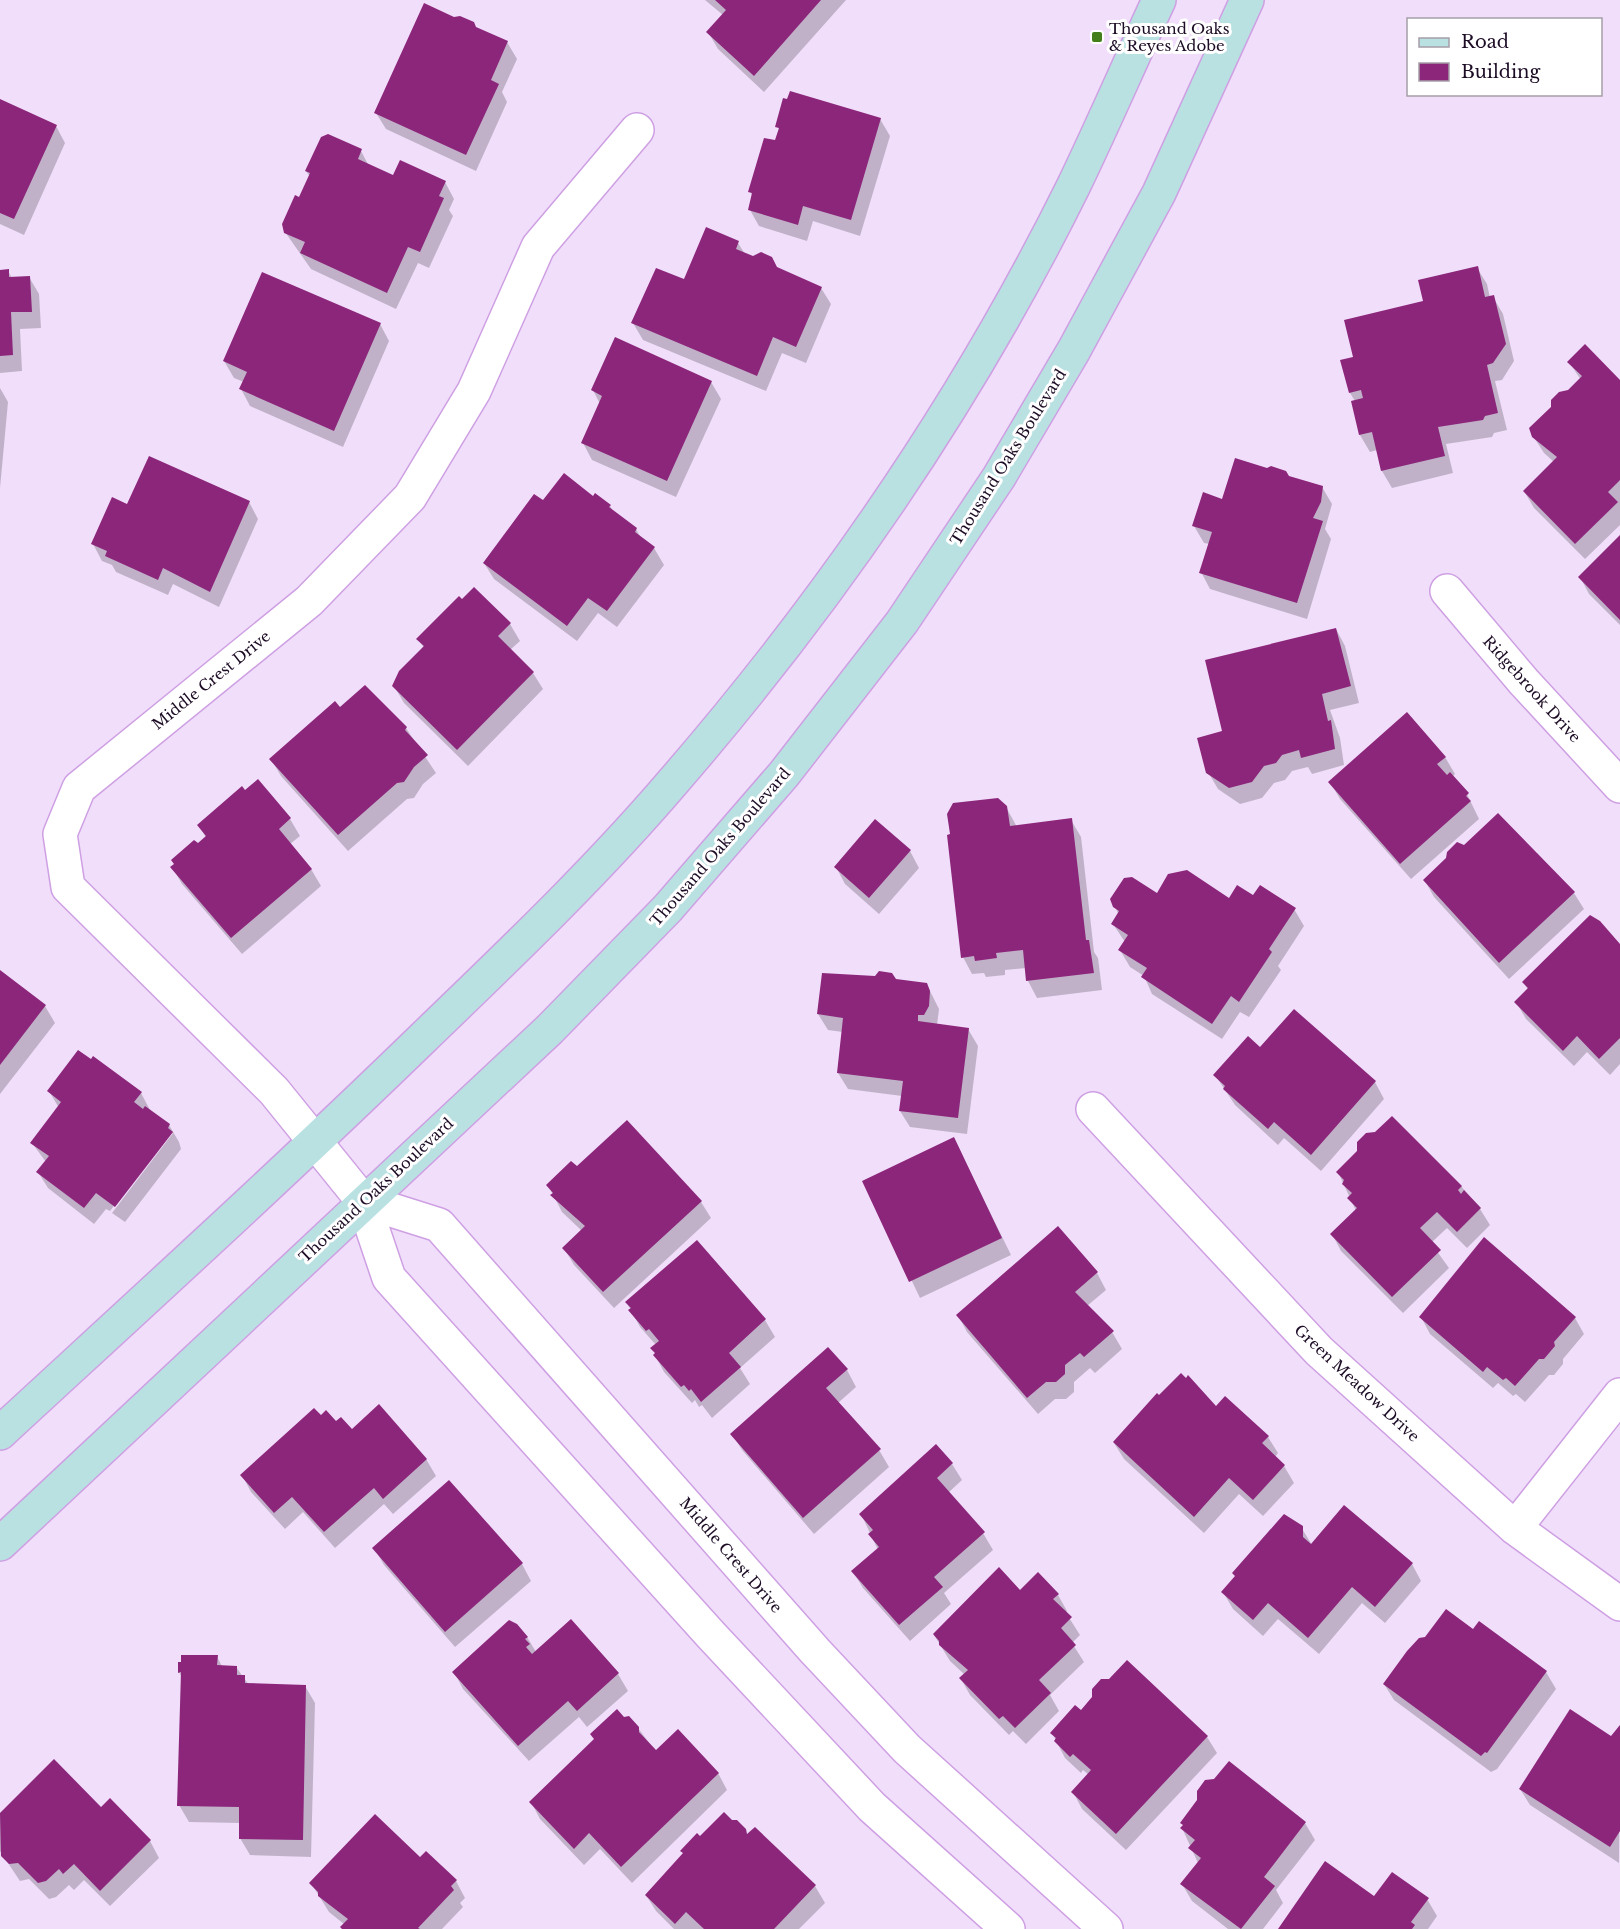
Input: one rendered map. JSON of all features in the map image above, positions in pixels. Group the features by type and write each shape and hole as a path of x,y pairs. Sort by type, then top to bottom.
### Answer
{"main road":[{"path":"0,1433 315,1142 559,906 672,783 845,563 929,440 1001,319 1072,189 1159,0"},
{"name":"Thousand Oaks Boulevard","path":"0,1545 363,1201 550,1029 668,908 784,774 902,622 999,477 1074,350 1159,193 1247,0"}],"street":[{"name":"Middle Crest Drive","path":"637,130 538,247 474,391 410,497 309,601 79,788 60,834 68,886 263,1078 363,1201 389,1278 704,1627 872,1807 1008,1929"},
{"name":"Ridgebrook Drive","path":"1447,591 1524,682 1620,786"},
{"name":"Green Meadow Drive","path":"1093,1109 1319,1351 1515,1528 1620,1604"},
{"name":"Middle Crest Drive","path":"363,1201 439,1225 815,1651 907,1749 1098,1927"},
{"path":"1515,1528 1620,1395"}],"building":[{"path":"715,0 821,0 754,76 706,32 726,10"},
{"path":"424,3 454,17 460,16 474,22 476,27 508,41 491,80 499,84 466,155 374,113"},
{"path":"790,91 881,118 851,220 803,206 798,225 748,210 752,193 748,192 764,138 775,140 779,128 775,127 783,98 787,99"},
{"path":"0,99 57,125 14,219 0,213"},
{"path":"328,134 362,149 358,159 393,175 400,160 446,181 439,196 444,198 420,252 408,247 387,293 300,253 305,242 284,233 282,224 295,195 299,197 310,173 305,171 321,137"},
{"path":"706,227 739,241 736,249 753,256 761,252 772,257 777,267 822,287 796,347 773,337 757,376 631,323 656,268 684,279"},
{"path":"1478,266 1485,297 1494,295 1506,344 1493,363 1487,365 1498,413 1485,416 1483,420 1438,427 1445,456 1381,471 1372,432 1359,435 1351,401 1363,398 1361,390 1349,393 1340,360 1353,357 1344,320 1423,301 1418,280"},
{"path":"9,269 9,277 30,276 32,312 11,312 13,355 0,356 0,270"},
{"path":"262,272 381,323 334,431 239,389 247,372 223,361"},
{"path":"615,337 712,381 667,481 581,443 602,396 591,390"},
{"path":"1585,344 1620,380 1620,480 1608,492 1618,502 1575,544 1523,491 1557,457 1532,437 1529,428 1551,407 1551,400 1559,392 1568,390 1582,376 1567,362"},
{"path":"149,456 250,501 210,592 163,568 158,580 105,556 107,551 91,544 112,497 127,504"},
{"path":"1235,458 1267,468 1271,466 1286,471 1289,476 1323,486 1321,502 1313,518 1323,521 1297,603 1199,573 1212,532 1192,526 1203,492 1222,499"},
{"path":"564,473 593,496 595,493 611,505 609,507 637,528 635,532 655,547 607,611 588,598 567,626 483,563 534,494 543,500"},
{"path":"1620,535 1620,620 1578,577"},
{"path":"474,587 511,623 498,636 534,672 457,750 392,686 399,671 424,646 416,639 459,596 462,599"},
{"path":"1336,628 1351,686 1322,694 1328,721 1331,720 1335,749 1301,758 1299,750 1282,755 1276,763 1264,766 1252,782 1229,788 1206,773 1197,738 1222,731 1205,660"},
{"path":"365,685 407,727 405,730 428,755 414,767 404,782 397,783 338,835 269,759 335,701 340,707"},
{"path":"1407,712 1446,757 1437,764 1447,775 1450,772 1469,793 1466,796 1471,801 1400,864 1328,782"},
{"path":"258,779 291,818 279,829 312,869 231,938 170,867 174,864 171,860 194,840 198,843 206,836 197,825 242,786 245,790"},
{"path":"998,798 1007,806 1010,826 1072,818 1086,940 1089,940 1094,973 1026,981 1023,950 996,953 997,958 975,961 974,956 961,958 947,835 950,834 947,814 953,803"},
{"path":"1498,813 1575,892 1499,963 1423,880 1446,858 1447,852 1457,842 1464,845"},
{"path":"875,819 911,850 869,898 834,867"},
{"path":"1187,870 1229,898 1237,885 1253,895 1260,885 1296,908 1269,949 1272,952 1239,1002 1231,996 1212,1024 1141,977 1147,968 1118,950 1128,935 1111,924 1119,911 1113,907 1110,899 1124,878 1132,877 1157,893 1168,874"},
{"path":"1590,915 1600,921 1620,944 1620,1038 1599,1059 1577,1036 1563,1051 1514,1002 1528,988 1522,982"},
{"path":"0,970 46,1005 0,1065"},
{"path":"879,971 892,973 896,979 927,983 930,991 929,1006 924,1015 918,1015 918,1021 969,1028 958,1118 899,1111 903,1081 837,1073 843,1018 817,1014 822,973 875,976"},
{"path":"1294,1009 1376,1081 1311,1155 1274,1122 1268,1129 1223,1089 1225,1086 1213,1075 1248,1036 1260,1047"},
{"path":"78,1050 91,1059 93,1056 142,1092 134,1102 143,1109 145,1106 170,1124 168,1128 173,1132 115,1207 96,1193 84,1208 36,1172 49,1156 30,1143 61,1102 47,1091"},
{"path":"1392,1116 1462,1186 1458,1190 1461,1194 1464,1190 1481,1208 1457,1232 1437,1212 1420,1228 1441,1250 1392,1297 1330,1234 1357,1208 1347,1198 1352,1193 1342,1184 1344,1180 1336,1172 1357,1151 1357,1142 1366,1133 1375,1132"},
{"path":"627,1120 702,1201 603,1292 562,1248 585,1226 550,1195 553,1193 546,1185 571,1161 577,1166"},
{"path":"954,1137 1002,1238 909,1282 862,1181"},
{"path":"1058,1226 1098,1272 1075,1292 1114,1331 1084,1357 1080,1353 1065,1365 1065,1374 1056,1382 1046,1382 1027,1398 956,1315"},
{"path":"1484,1237 1576,1317 1554,1342 1555,1346 1544,1359 1539,1359 1515,1386 1487,1367 1483,1372 1419,1317"},
{"path":"697,1240 766,1319 729,1353 741,1367 701,1402 691,1389 689,1391 684,1385 681,1387 653,1355 655,1353 650,1348 659,1341 649,1329 646,1331 628,1310 631,1308 625,1302"},
{"path":"828,1347 848,1369 826,1388 881,1449 803,1518 730,1434"},
{"path":"1181,1373 1186,1378 1188,1375 1216,1406 1225,1396 1269,1436 1262,1443 1285,1465 1253,1500 1229,1478 1194,1517 1113,1442 1157,1393 1159,1395"},
{"path":"379,1404 427,1459 383,1499 374,1488 324,1532 292,1497 274,1513 240,1475 314,1408 321,1415 326,1410 336,1421 341,1417 352,1429"},
{"path":"936,1444 953,1463 937,1478 985,1532 934,1577 943,1587 899,1625 851,1571 879,1547 868,1534 873,1530 859,1514"},
{"path":"449,1480 523,1563 445,1632 372,1548"},
{"path":"1344,1505 1413,1563 1375,1607 1352,1587 1308,1638 1268,1603 1253,1620 1221,1592 1235,1576 1232,1573 1284,1514 1303,1526 1303,1537 1311,1544"},
{"path":"999,1567 1020,1590 1038,1572 1059,1594 1053,1599 1072,1617 1061,1628 1076,1645 1039,1680 1051,1693 1015,1728 1003,1716 999,1719 959,1678 968,1670 939,1645 939,1641 933,1634"},
{"path":"1446,1609 1473,1629 1479,1621 1547,1671 1487,1753 1481,1756 1383,1684 1407,1651 1419,1638 1425,1637"},
{"path":"571,1619 619,1673 577,1711 568,1701 518,1746 452,1672 509,1620 517,1624 528,1637 525,1639 530,1644 526,1647 532,1654"},
{"path":"181,1655 218,1655 217,1665 237,1666 237,1675 245,1675 245,1683 306,1685 303,1840 239,1839 239,1807 177,1806 181,1672 178,1673 178,1662 181,1662"},
{"path":"1127,1660 1208,1736 1116,1834 1071,1792 1091,1770 1073,1754 1070,1757 1054,1741 1056,1738 1050,1733 1075,1705 1081,1710 1092,1697 1092,1689 1101,1679 1109,1679"},
{"path":"617,1709 624,1717 629,1716 639,1727 639,1732 656,1750 678,1729 719,1773 621,1867 589,1833 574,1849 529,1802 594,1739 590,1734"},
{"path":"1570,1709 1611,1736 1620,1725 1620,1831 1610,1847 1519,1789"},
{"path":"54,1759 101,1807 110,1798 151,1840 100,1891 74,1864 63,1874 59,1869 46,1881 38,1883 18,1863 9,1864 1,1856 0,1813"},
{"path":"1229,1761 1306,1822 1264,1877 1275,1886 1241,1929 1180,1884 1201,1858 1188,1848 1195,1840 1180,1828 1183,1825 1180,1823 1197,1800 1197,1791 1205,1780 1214,1779"},
{"path":"724,1812 732,1820 737,1820 746,1829 747,1834 755,1827 816,1885 774,1929 704,1929 686,1912 675,1924 645,1895 683,1853 680,1851 697,1833 700,1836"},
{"path":"375,1814 420,1857 426,1851 457,1880 451,1886 454,1890 418,1928 420,1929 342,1929 340,1927 348,1919 318,1896 318,1892 309,1883"},
{"path":"1325,1861 1374,1896 1392,1872 1429,1898 1411,1922 1415,1925 1412,1929 1278,1929"}],"place":[{"name":"Thousand Oaks & Reyes Adobe","path":"1097,37"}]}
